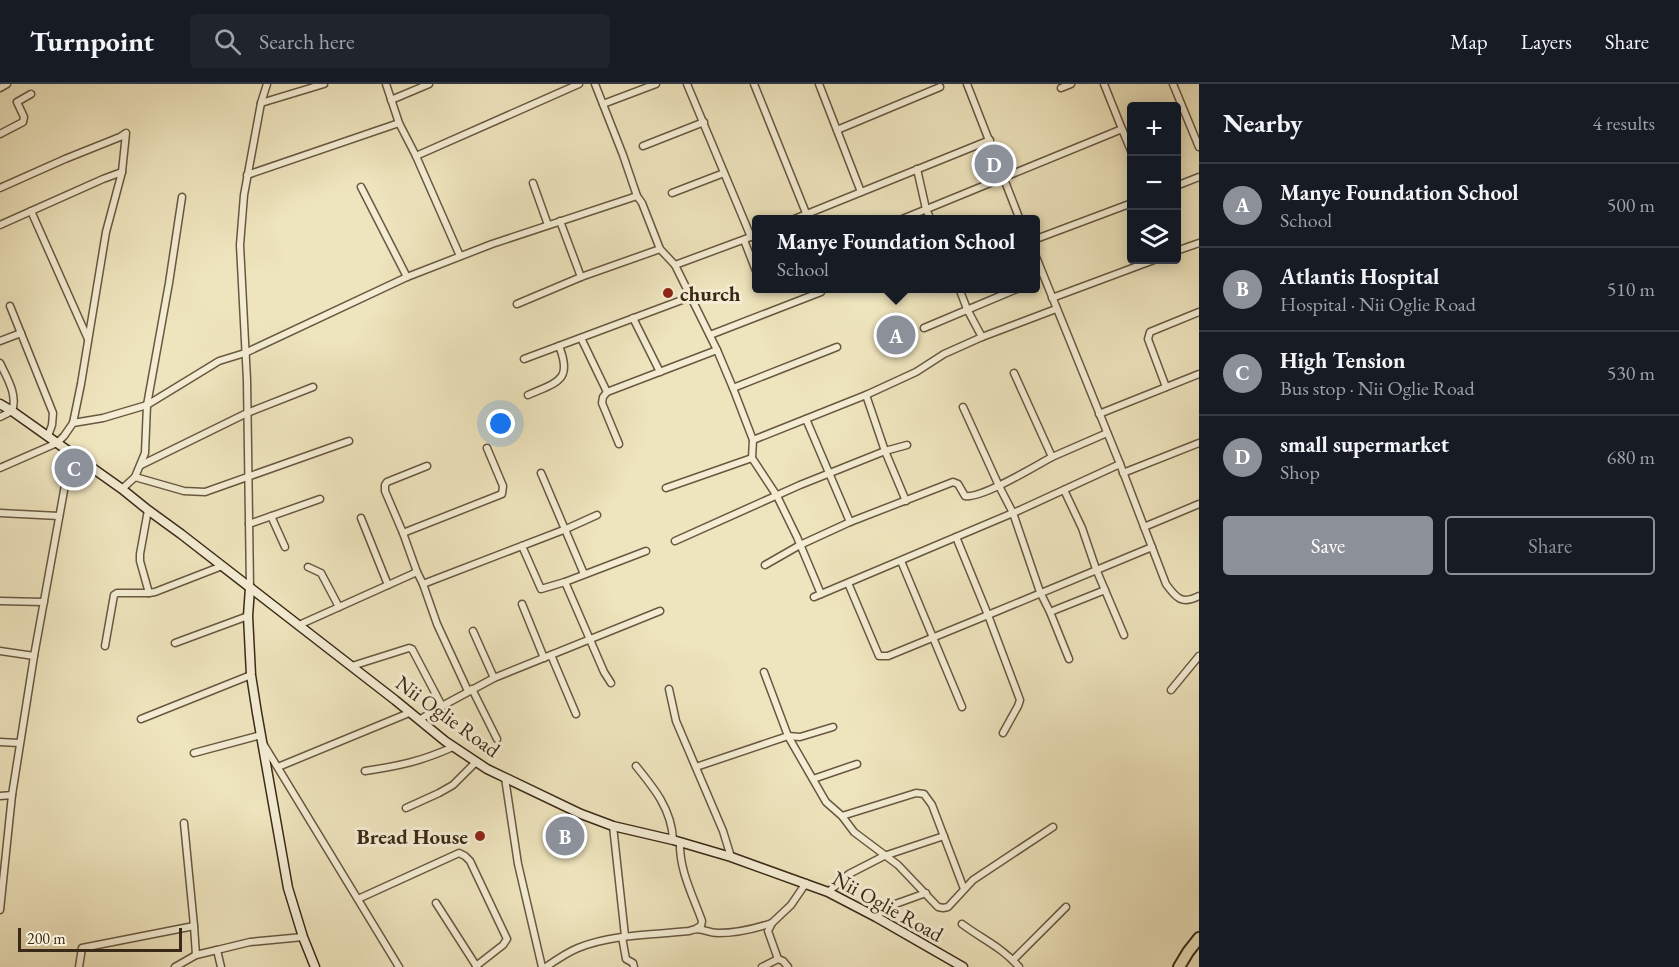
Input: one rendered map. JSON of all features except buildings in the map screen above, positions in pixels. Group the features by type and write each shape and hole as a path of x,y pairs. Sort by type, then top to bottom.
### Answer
{"highway":[{"path":"1179,967 1199,939"},
{"path":"1169,967 1188,952"}],"street":[{"path":"0,88 7,84"},
{"path":"267,84 247,175 240,245 247,380 250,588 248,616 251,675 288,888 315,967"},
{"path":"261,103 324,84"},
{"path":"386,84 399,123 460,256"},
{"path":"391,100 429,84"},
{"path":"416,156 579,84"},
{"path":"595,84 637,196 642,203 660,249 675,265 717,350 753,440 752,458 777,496 800,545 817,596 1013,513 1120,464"},
{"path":"603,104 656,84"},
{"path":"675,265 750,237 687,84"},
{"path":"754,84 806,213"},
{"path":"819,84 861,192"},
{"path":"967,84 1019,215"},
{"path":"1061,88 1071,84"},
{"path":"1104,84 1127,142"},
{"path":"1173,84 1199,147"},
{"path":"837,130 940,87"},
{"path":"0,134 22,122 24,117 17,102 31,94"},
{"path":"247,175 399,123"},
{"path":"644,146 704,123"},
{"path":"910,215 1122,129"},
{"path":"0,188 126,133 122,172 106,232 73,423 57,442 0,468"},
{"path":"801,215 990,140"},
{"path":"917,169 929,215"},
{"path":"0,225 122,172"},
{"path":"672,193 724,173"},
{"path":"1181,184 1199,177"},
{"path":"533,183 548,225"},
{"path":"361,187 407,277"},
{"path":"73,423 103,418 147,405 219,361 244,353 310,324 407,277 548,225 637,196"},
{"path":"122,489 135,477 145,453 147,405 182,197"},
{"path":"1040,237 1127,204"},
{"path":"31,211 88,341"},
{"path":"560,221 581,277"},
{"path":"1181,249 1199,243"},
{"path":"517,304 581,277 660,249"},
{"path":"1052,298 1143,264"},
{"path":"1040,269 1120,464 1166,584 1176,597 1183,601 1199,596"},
{"path":"1040,280 1044,279"},
{"path":"710,335 818,293"},
{"path":"960,293 982,337"},
{"path":"924,328 1007,293"},
{"path":"524,359 690,297"},
{"path":"10,306 53,413 48,436"},
{"path":"753,440 866,395 982,337 1056,309"},
{"path":"1166,387 1148,335 1150,332 1199,312"},
{"path":"633,318 660,372"},
{"path":"0,341 21,333"},
{"path":"581,338 607,392"},
{"path":"528,395 551,385 564,374 564,360 559,346"},
{"path":"733,388 837,347"},
{"path":"619,444 602,403 607,392 717,350"},
{"path":"0,363 14,396 15,404 12,411 0,417"},
{"path":"1014,373 1052,457"},
{"path":"1099,414 1199,374"},
{"path":"141,465 247,413 313,387"},
{"path":"866,395 885,451 906,501"},
{"name":"Nii Oglie Road","path":"0,404 122,489 453,747 476,762 580,814 613,826 731,856 828,892 963,967"},
{"path":"963,407 1013,513 1040,592 1069,659"},
{"path":"806,419 850,522"},
{"path":"765,566 800,545 850,522 953,483 958,484 965,496 969,497 999,486 1052,457 1107,433"},
{"path":"135,477 197,493 213,490 349,441"},
{"path":"1123,473 1199,443"},
{"path":"675,540 830,473 885,451 907,445"},
{"path":"403,533 502,494 504,489 488,448"},
{"path":"0,910 19,742 71,452"},
{"path":"666,488 752,458"},
{"path":"427,465 387,482 385,491 437,624 497,739"},
{"path":"541,473 584,574"},
{"path":"1064,490 1082,528 1096,569 1124,635"},
{"path":"249,524 320,499"},
{"path":"1144,527 1199,504"},
{"path":"148,510 140,561 149,593"},
{"path":"0,513 59,516"},
{"path":"423,584 597,515"},
{"path":"271,516 285,547"},
{"path":"361,518 388,585"},
{"path":"956,537 1020,700 1003,733"},
{"path":"522,546 541,589 646,551"},
{"path":"848,583 879,656 888,656 1152,547"},
{"path":"901,561 962,707"},
{"path":"105,646 114,595 117,593 149,593 222,566"},
{"path":"308,567 321,573 339,607"},
{"path":"298,625 417,572"},
{"path":"565,582 604,672 611,683"},
{"path":"1050,612 1105,590"},
{"path":"0,601 44,602"},
{"path":"522,604 544,658"},
{"path":"419,720 494,678 660,611"},
{"path":"175,643 248,616"},
{"path":"473,631 494,678"},
{"path":"352,666 412,649 442,706"},
{"path":"0,651 34,656"},
{"path":"551,655 576,714"},
{"path":"1171,690 1199,656"},
{"path":"764,672 788,736 826,802 842,816 854,832 898,865 938,907 948,907 973,880 1053,827"},
{"path":"141,719 251,675"},
{"path":"669,689 676,721 723,831 731,856"},
{"path":"278,767 410,713"},
{"path":"696,767 788,736 800,737 833,727"},
{"path":"194,753 261,738"},
{"path":"261,738 399,967"},
{"path":"0,742 19,742"},
{"path":"365,771 402,766 453,747"},
{"path":"406,808 453,784 476,762"},
{"path":"813,779 857,764"},
{"path":"505,778 518,864 544,967 578,948 599,941 623,936 681,932 701,926 702,921 683,870 669,814 654,789 636,766"},
{"path":"842,816 916,793 924,794 932,805 964,889"},
{"path":"0,796 12,795"},
{"path":"184,823 196,955"},
{"path":"613,826 626,959 633,963 634,967"},
{"path":"828,892 854,871 885,856 944,836"},
{"path":"358,899 459,853 470,861 507,939 504,945 476,966 436,903"},
{"path":"788,967 778,959 768,931 772,923 791,905 806,883"},
{"path":"876,917 887,907 926,893"},
{"path":"1013,960 1066,907"},
{"path":"697,928 713,932 743,931 772,923"},
{"path":"962,924 981,938 999,947 1019,967"},
{"path":"79,967 82,948 194,926"},
{"path":"176,967 196,955 250,942 303,937"},
{"path":"217,950 221,967"},
{"path":"762,967 778,959"}],"place":[{"name":"small supermarket","path":"994,164"},
{"name":"church","path":"668,293"},
{"name":"Manye Foundation School","path":"896,335"},
{"name":"High Tension","path":"74,468"},
{"name":"Bread House","path":"480,836"},
{"name":"Atlantis Hospital","path":"565,836"}]}
